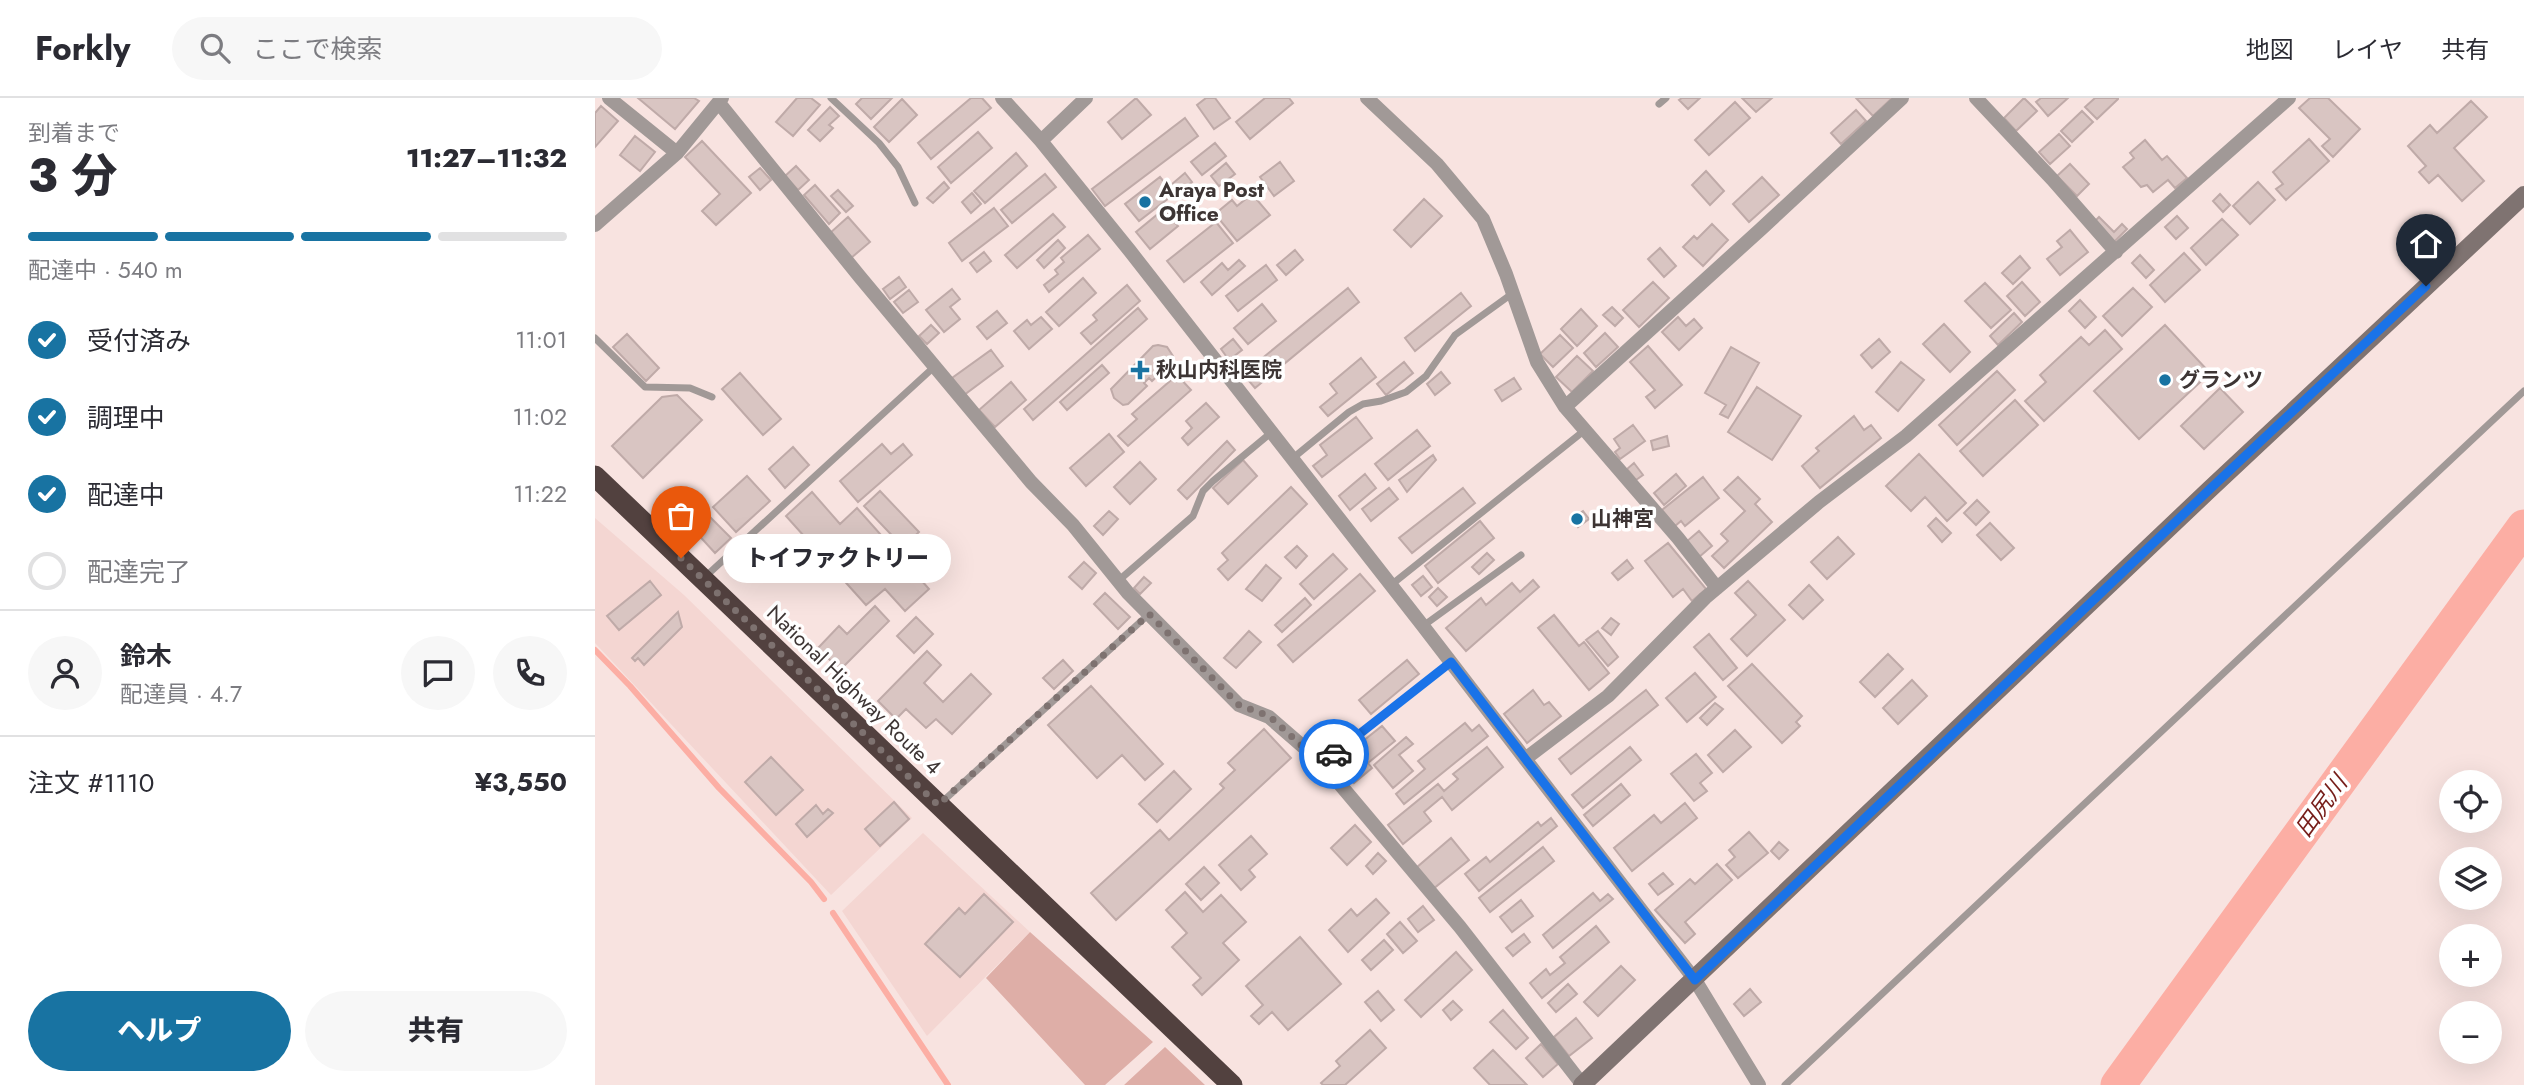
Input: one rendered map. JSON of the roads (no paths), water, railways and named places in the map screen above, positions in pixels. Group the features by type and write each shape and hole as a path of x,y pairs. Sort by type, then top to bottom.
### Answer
{"highway":[{"name":"National Highway Route 4","path":"595,476 1232,1085"}],"street":[{"path":"609,98 677,153"},
{"path":"1002,98 1041,141 1293,458 1695,980 1759,1085"},
{"path":"1041,141 1086,98"},
{"path":"1367,98 1437,164 1483,219 1537,362 1565,407 1717,588"},
{"path":"1565,407 1902,98"},
{"path":"1976,98 2053,179 2116,252"},
{"path":"1525,759 1608,696 1717,588 1819,502 1906,436 2289,98"},
{"path":"595,225 677,153 721,101 1031,482 1073,525 1118,581 1239,705 1269,716 1322,764 1460,927 1582,1085 2524,194"}],"lane":[{"path":"831,98 879,143 898,167 915,203"},
{"path":"1659,104 1666,98"},
{"path":"1293,458 1349,412 1363,404 1406,392 1426,376 1455,335 1513,293"},
{"path":"595,338 645,387 690,388 712,397"},
{"path":"703,579 935,366"},
{"path":"1785,1085 2524,391"},
{"path":"1391,585 1586,429"},
{"path":"1118,581 1193,516 1203,491 1213,481 1272,432"},
{"path":"1423,626 1521,555"},
{"path":"938,805 1149,614"},
{"path":"1322,764 1451,662"}],"waterway":[{"name":"田尻川","path":"2118,1085 2524,527"},
{"path":"595,650 719,788 811,882 824,899"},
{"path":"833,913 948,1085"}],"place":[{"name":"Araya Post Office","path":"1145,202"},
{"name":"秋山内科医院","path":"1140,370"},
{"name":"グランツ","path":"2165,380"},
{"name":"山神宮","path":"1577,519"},
{"name":"トイファクトリー","path":"681,558"}]}
